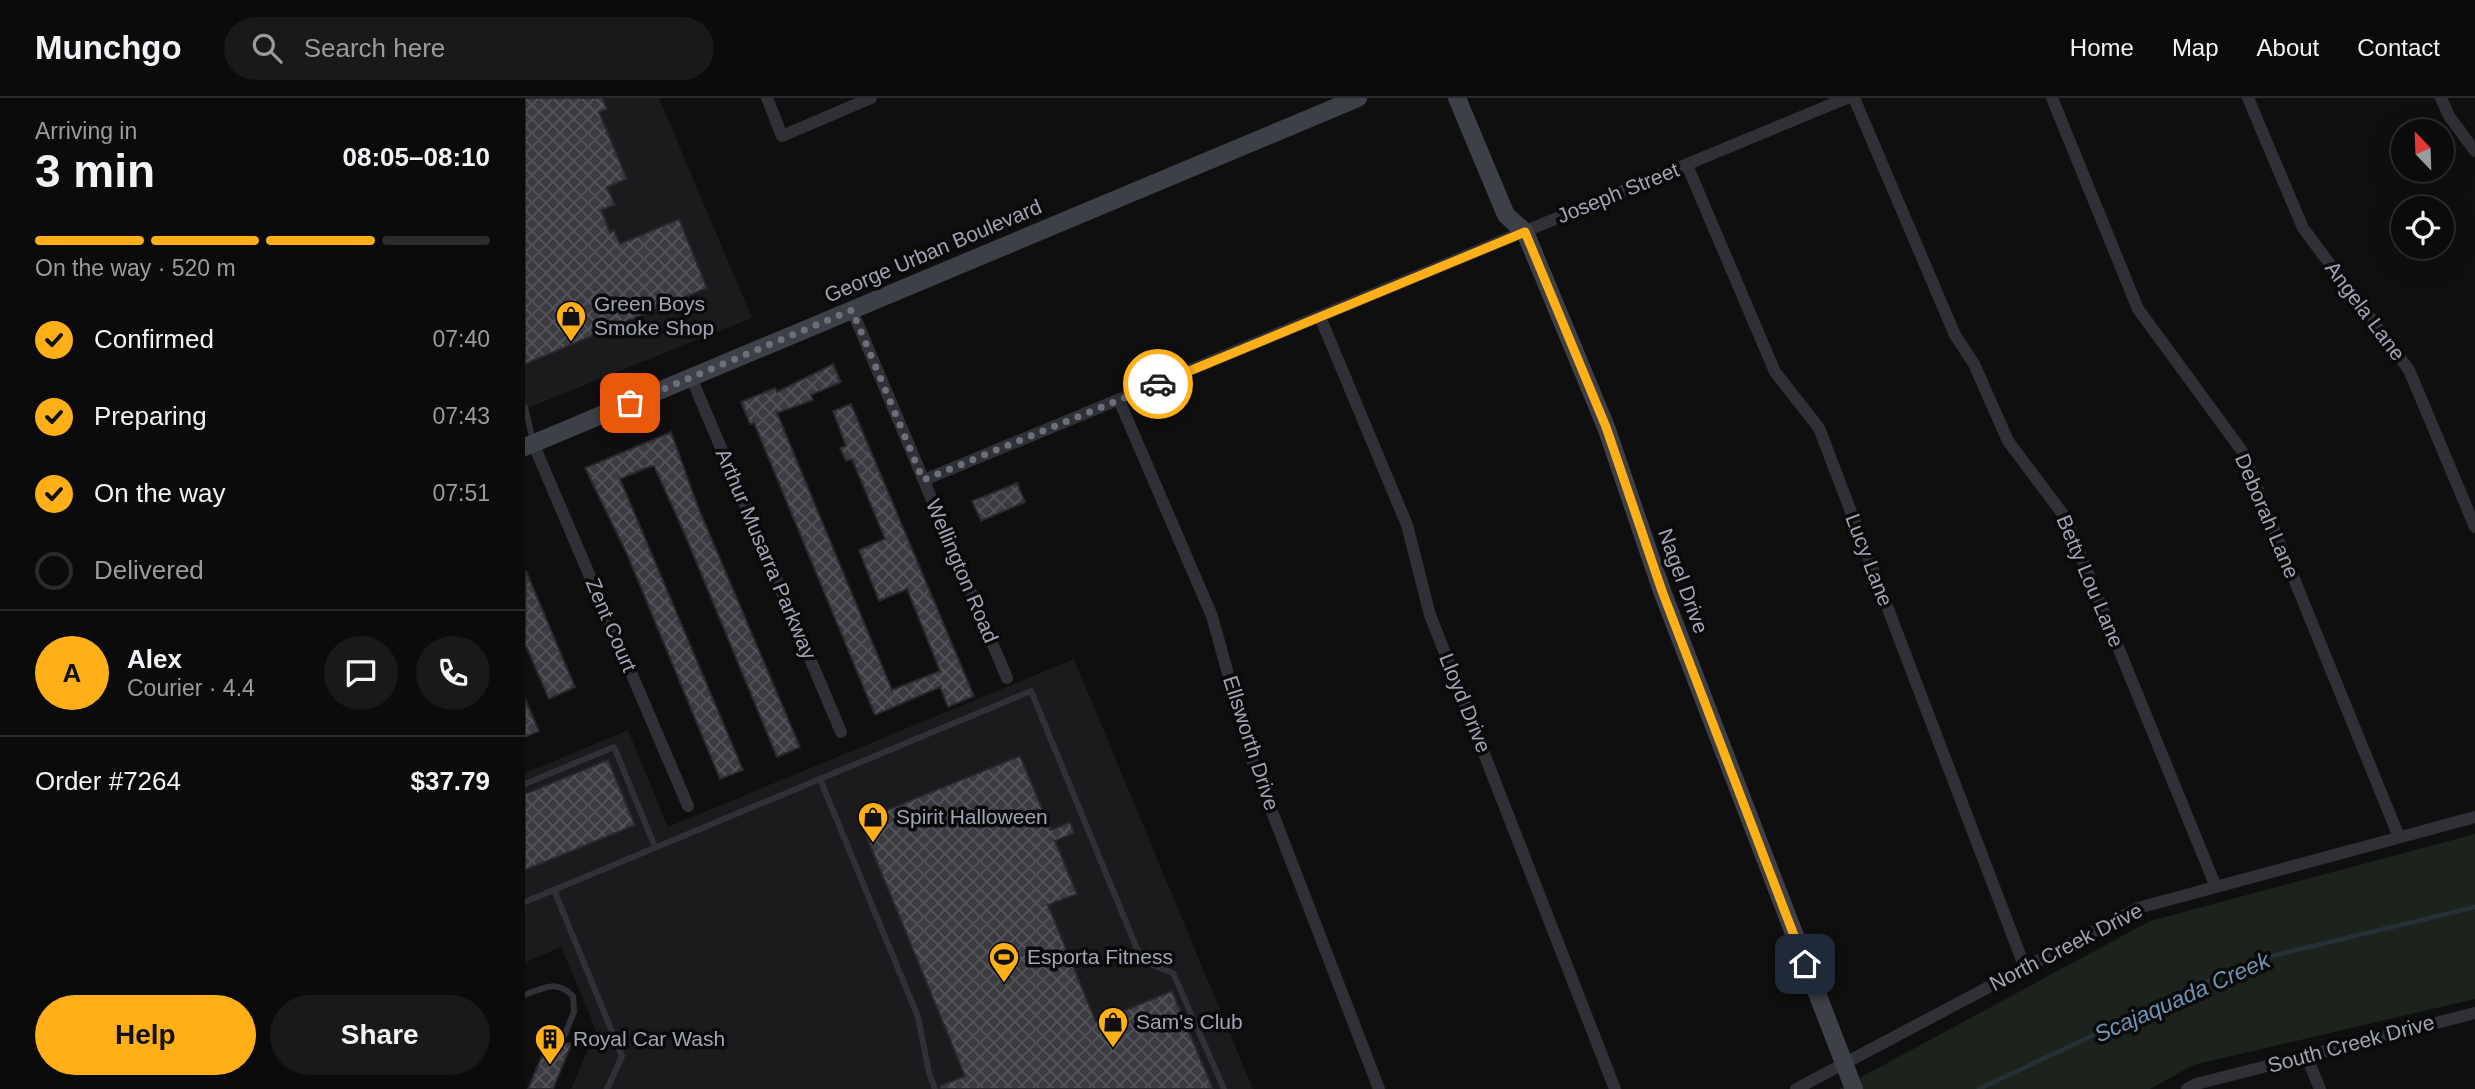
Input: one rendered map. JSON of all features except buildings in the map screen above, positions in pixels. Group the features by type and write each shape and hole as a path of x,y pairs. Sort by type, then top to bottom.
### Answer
{"street":[{"path":"767,98 782,136 871,98"},
{"name":"George Urban Boulevard","path":"528,442 691,377 1358,98"},
{"name":"Nagel Drive","path":"1457,98 1506,215 1525,232 1606,427 1662,591 1854,1089"},
{"name":"Joseph Street","path":"923,480 1847,98"},
{"name":"Betty Lou Lane","path":"1854,98 1955,335 1975,364 2008,441 2065,517 2216,887"},
{"name":"Deborah Lane","path":"2052,98 2138,309 2242,451 2399,837"},
{"name":"Angela Lane","path":"2248,98 2303,228 2409,370 2475,527"},
{"path":"2441,98 2449,116 2475,152"},
{"name":"Lucy Lane","path":"1687,165 1775,372 1819,428 2025,968"},
{"name":"Wellington Road","path":"852,310 1007,678"},
{"name":"Lloyd Drive","path":"1319,317 1407,525 1430,615 1615,1089"},
{"name":"Arthur Musarra Parkway","path":"691,377 841,732"},
{"name":"Ellsworth Drive","path":"1119,400 1212,616 1251,757 1379,1089"},
{"name":"Zent Court","path":"528,442 688,806"},
{"name":"North Creek Drive","path":"1796,1089 2139,908 2475,817"},
{"name":"South Creek Drive","path":"2187,1089 2306,1055 2475,1013"},
{"path":"2306,1055 2320,1089"}],"lane":[{"path":"525,407 528,442"},
{"path":"525,902 1031,691 1142,961 1173,973 1224,1089"},
{"path":"525,783 614,747 656,847"},
{"path":"820,779 918,1017 929,1073 935,1089"},
{"path":"554,890 622,1056 607,1089"},
{"path":"525,995 552,985 560,986 573,996 574,1012 563,1039"}],"shaded area":[{"path":"525,98 659,98 752,318 525,409"},
{"path":"1074,659 1253,1089 571,1089 596,1030 561,947 525,962 525,773 628,730 668,827"},
{"path":"2475,834 2475,999 2193,1065 2150,1089 1839,1089 2150,921"}],"waterway":[{"name":"Scajaquada Creek","path":"1979,1089 2251,961 2475,907"}],"way so far":[{"path":"630,403 852,310 923,480 1158,384"}],"place":[{"name":"Green Boys Smoke Shop","path":"571,343"},
{"name":"Spirit Halloween","path":"873,844"},
{"name":"Esporta Fitness","path":"1004,984"},
{"name":"Sam's Club","path":"1113,1049"},
{"name":"Royal Car Wash","path":"550,1066"}],"route":[{"path":"1158,384 1525,232 1606,427 1662,591 1805,964"}]}
